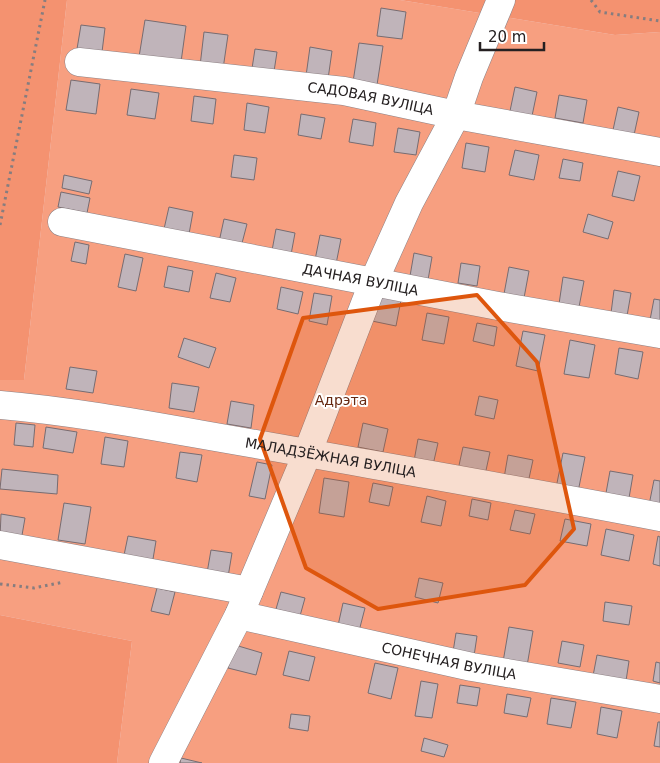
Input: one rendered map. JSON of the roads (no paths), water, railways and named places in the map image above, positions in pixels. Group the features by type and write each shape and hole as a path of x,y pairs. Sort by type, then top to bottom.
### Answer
{"street":[{"path":"163,763 244,603 307,454 373,283 409,203 456,115 468,77 501,0"},
{"name":"САДОВАЯ ВУЛІЦА","path":"79,62 344,91 456,115 660,152"},
{"name":"ДАЧНАЯ ВУЛІЦА","path":"62,222 373,283 660,334"},
{"name":"МАЛАДЗЁЖНАЯ ВУЛІЦА","path":"0,405 49,410 551,496 660,517"},
{"name":"СОНЕЧНАЯ ВУЛІЦА","path":"0,545 244,603 472,667 660,699"}],"park label":[{"name":"Адрэта","path":"341,400"}]}
